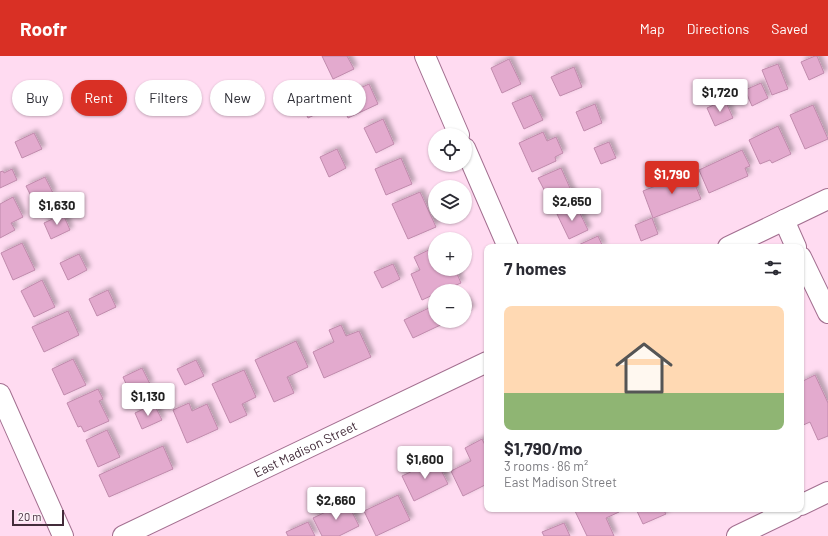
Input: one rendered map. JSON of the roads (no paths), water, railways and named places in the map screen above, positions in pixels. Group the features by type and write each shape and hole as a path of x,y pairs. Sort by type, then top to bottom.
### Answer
{"street":[{"path":"425,56 456,128"},
{"path":"472,164 507,244"},
{"path":"734,244 828,199"},
{"path":"784,220 795,244"},
{"path":"804,263 828,313"},
{"name":"East Madison Street","path":"123,536 484,363"},
{"path":"0,394 63,536"},
{"path":"804,504 828,492"},
{"path":"737,536 787,512"}]}
